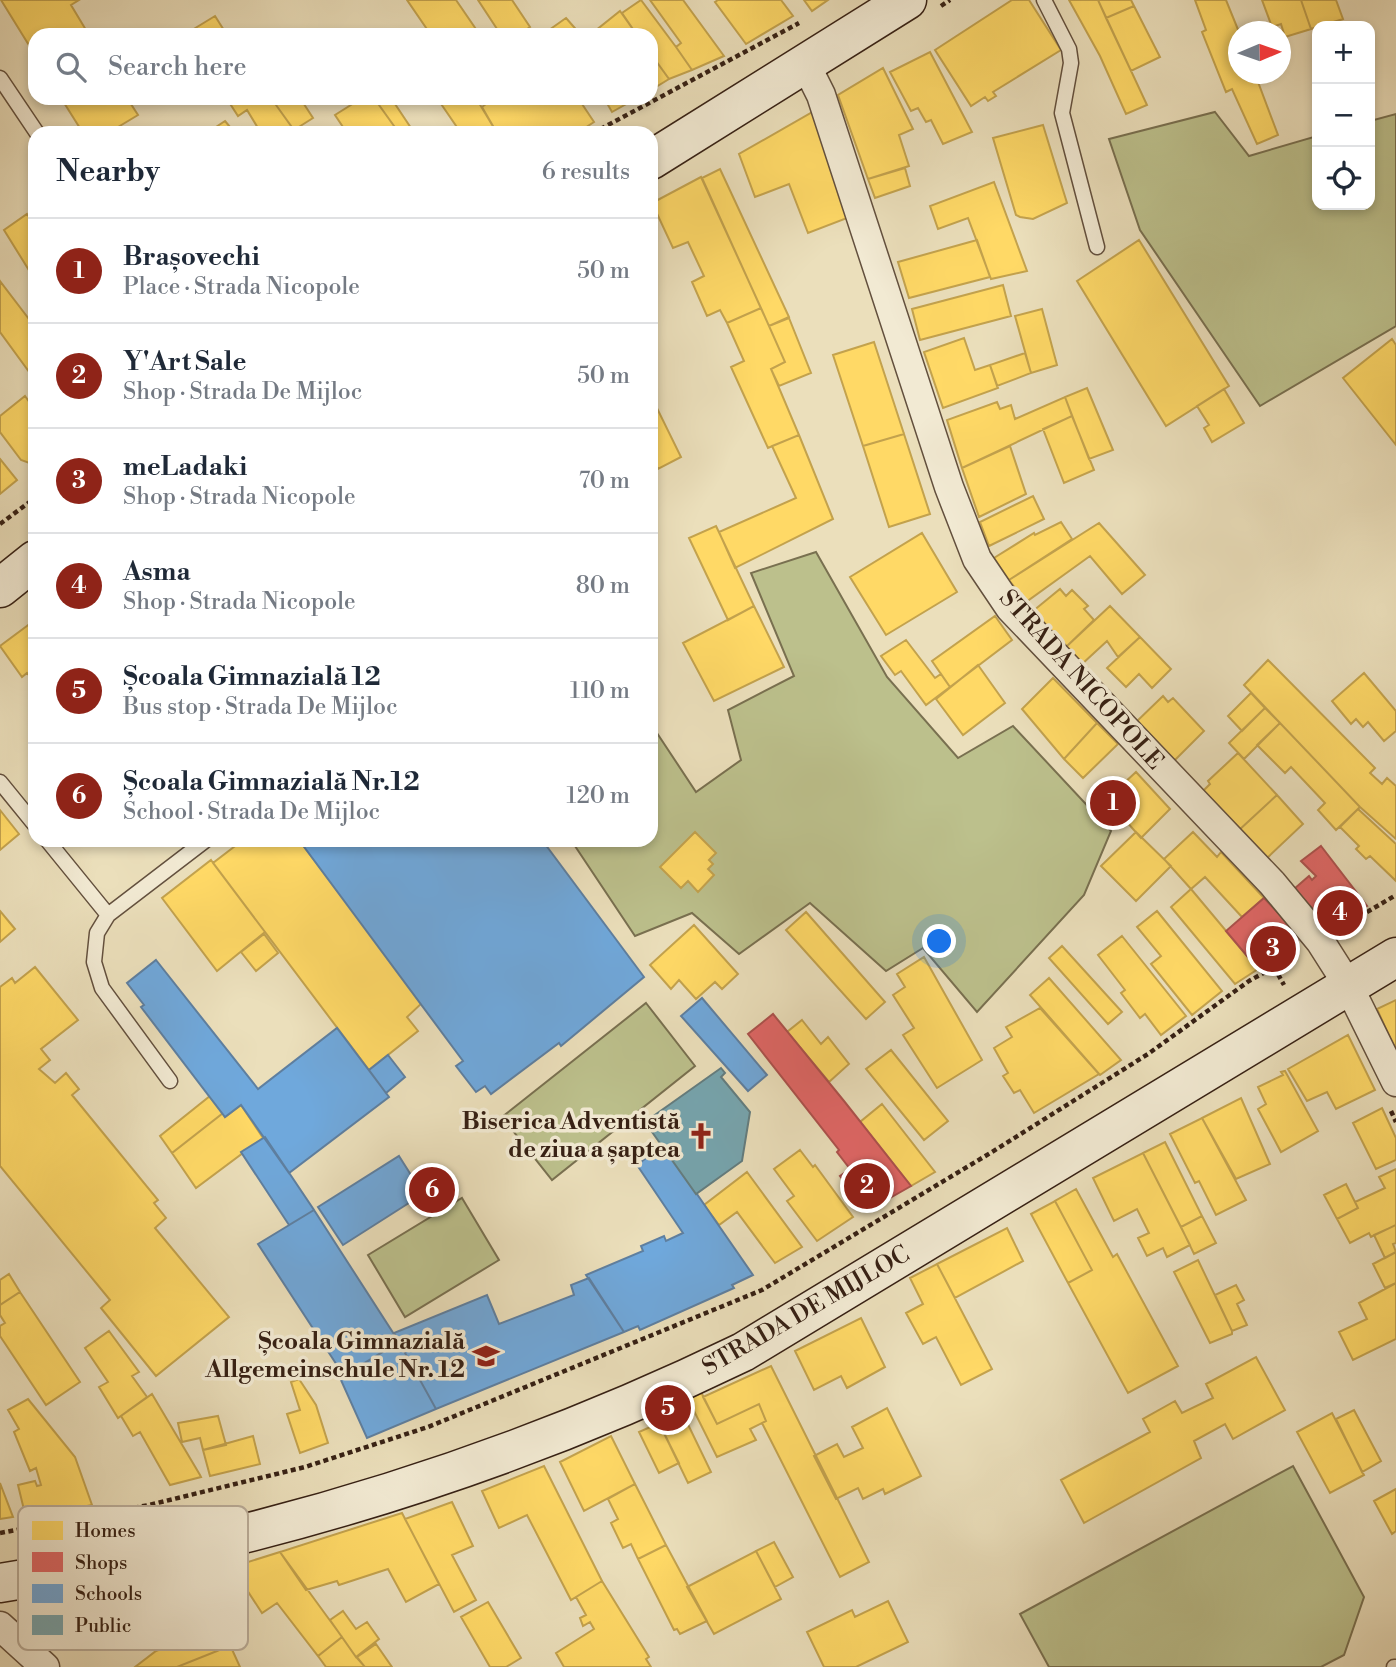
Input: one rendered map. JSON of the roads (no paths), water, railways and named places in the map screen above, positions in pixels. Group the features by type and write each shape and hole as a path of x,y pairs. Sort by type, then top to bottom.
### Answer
{"main road":[{"path":"658,156 907,0"},
{"path":"0,588 28,566"},
{"name":"STRADA DE MIJLOC","path":"248,1532 350,1507 510,1452 658,1393 743,1352 1396,957"},
{"name":"STRADA DE MIJLOC","path":"0,1583 18,1580"}],"street":[{"name":"STRADA NICOPOLE","path":"806,65 821,95 949,487 977,559 1010,608 1272,883 1320,941 1348,985 1390,1090"},
{"path":"0,1626 18,1642"},
{"path":"26,1650 45,1667"}],"lane":[{"path":"1044,0 1069,49 1071,63 1062,113 1097,247"},
{"path":"0,78 32,126"},
{"path":"0,782 28,816"},
{"path":"53,847 108,915"},
{"path":"170,1081 102,988 94,962 97,933 108,915 197,847"}],"place":[{"name":"Brașovechi","path":"1113,803"},
{"name":"Asma","path":"1340,913"},
{"name":"meLadaki","path":"1273,949"},
{"name":"Biserica Adventistă de ziua a șaptea","path":"701,1136"},
{"name":"Y'Art Sale","path":"867,1186"},
{"name":"Școala Gimnazială Nr.12","path":"432,1190"},
{"name":"Școala Gimnazială Allgemeinschule Nr. 12","path":"486,1356"},
{"name":"Școala Gimnazială 12","path":"668,1408"}]}
